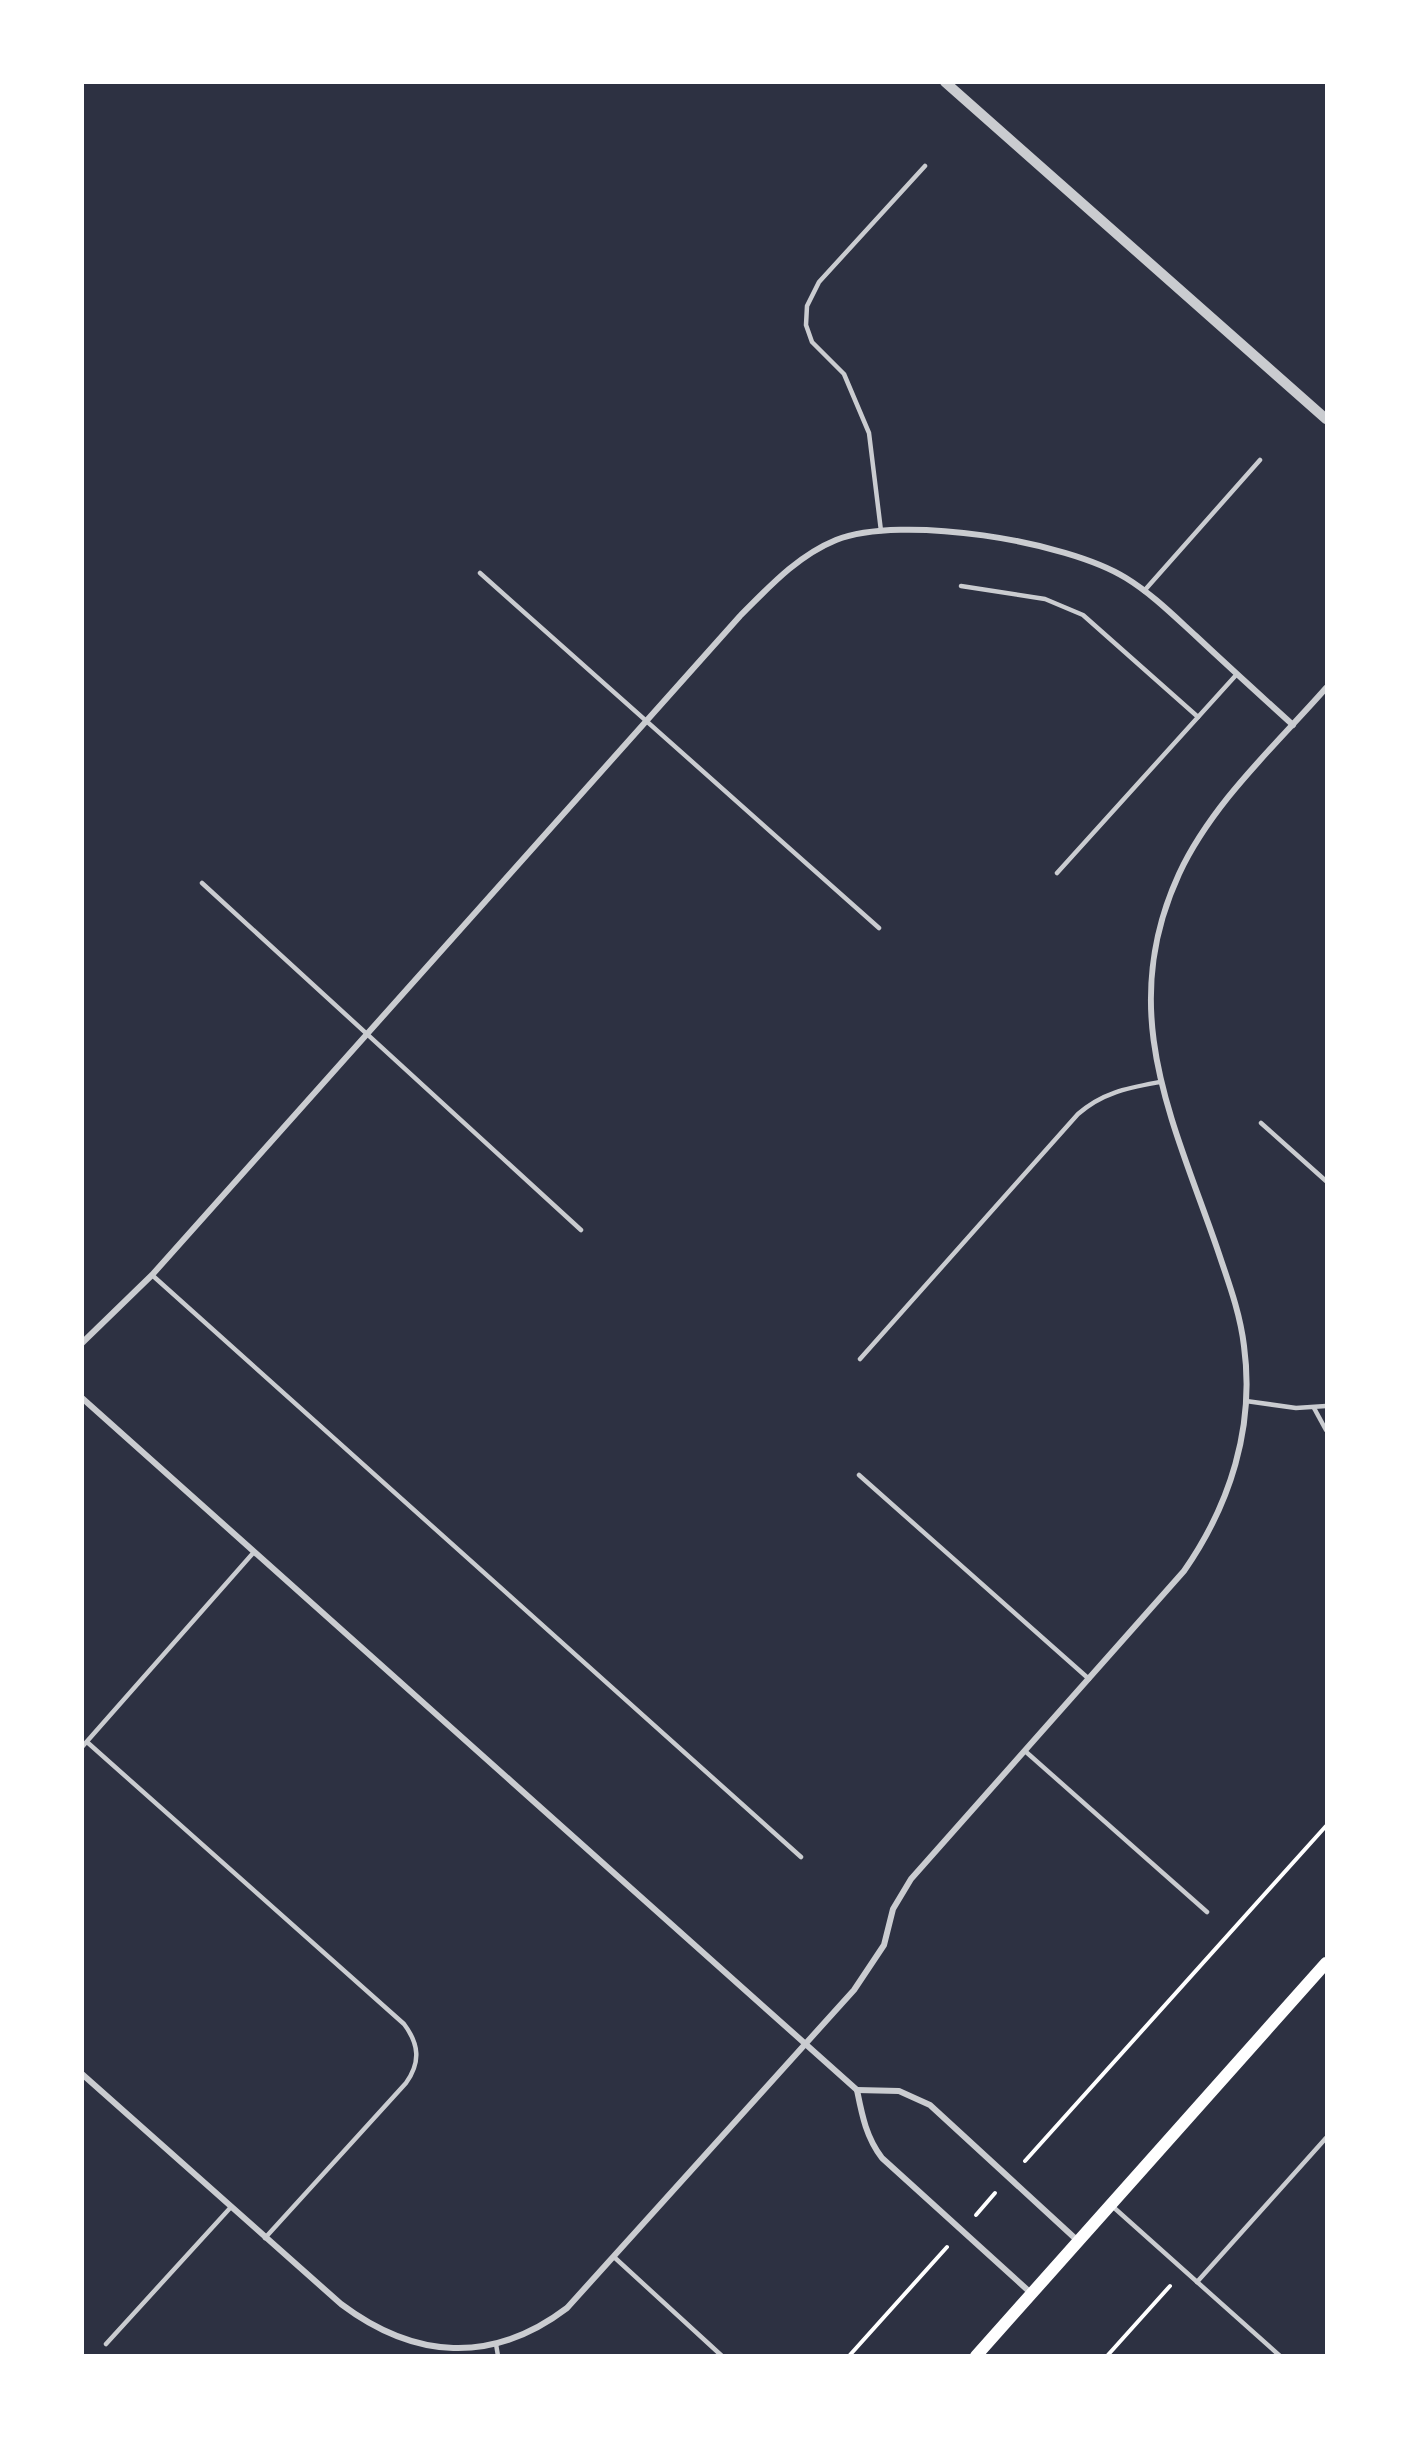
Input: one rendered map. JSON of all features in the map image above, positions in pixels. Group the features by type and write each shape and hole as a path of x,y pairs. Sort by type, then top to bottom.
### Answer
{"main road":[{"path":"976,2355 1326,1963"}],"street":[{"path":"945,82 1326,419"},
{"path":"82,1343 152,1275 740,616 786,571 819,548 837,540 881,531 978,536 1044,546 1088,559 1144,591 1293,725"},
{"path":"82,2074 341,2304 365,2322 387,2334 425,2346 445,2348 496,2344 529,2331 557,2316 579,2296 806,2044 854,1990 884,1945 893,1909 911,1879 1167,1592 1200,1548 1224,1501 1233,1477 1246,1401 1244,1348 1240,1322 1160,1082 1153,1050 1151,988 1160,928 1169,899 1204,829 1326,688"},
{"path":"82,1398 857,2090 865,2129 872,2145 882,2158 1032,2294"},
{"path":"857,2090 899,2091 930,2105 1078,2241"}],"lane":[{"path":"881,531 869,433 844,374 812,342 805,316 809,298 819,282 925,166"},
{"path":"1144,591 1260,460"},
{"path":"480,573 879,928"},
{"path":"961,586 1045,599 1083,615 1198,717"},
{"path":"1057,873 1237,674"},
{"path":"202,883 581,1230"},
{"path":"860,1359 1078,1114 1090,1104 1117,1090 1160,1082"},
{"path":"1261,1123 1326,1181"},
{"path":"152,1275 801,1857"},
{"path":"1246,1401 1314,1408 1326,1406"},
{"path":"1314,1408 1326,1430"},
{"path":"860,1475 1089,1680"},
{"path":"82,1747 254,1552"},
{"path":"87,1742 404,2024 414,2037 417,2060 406,2083 265,2238"},
{"path":"1024,1751 1207,1912"},
{"path":"1197,2282 1326,2138"},
{"path":"1111,2205 1280,2355"},
{"path":"106,2344 231,2207"},
{"path":"614,2257 722,2355"},
{"path":"496,2344 498,2355"}],"path":[{"path":"849,2355 1326,1826"}]}
